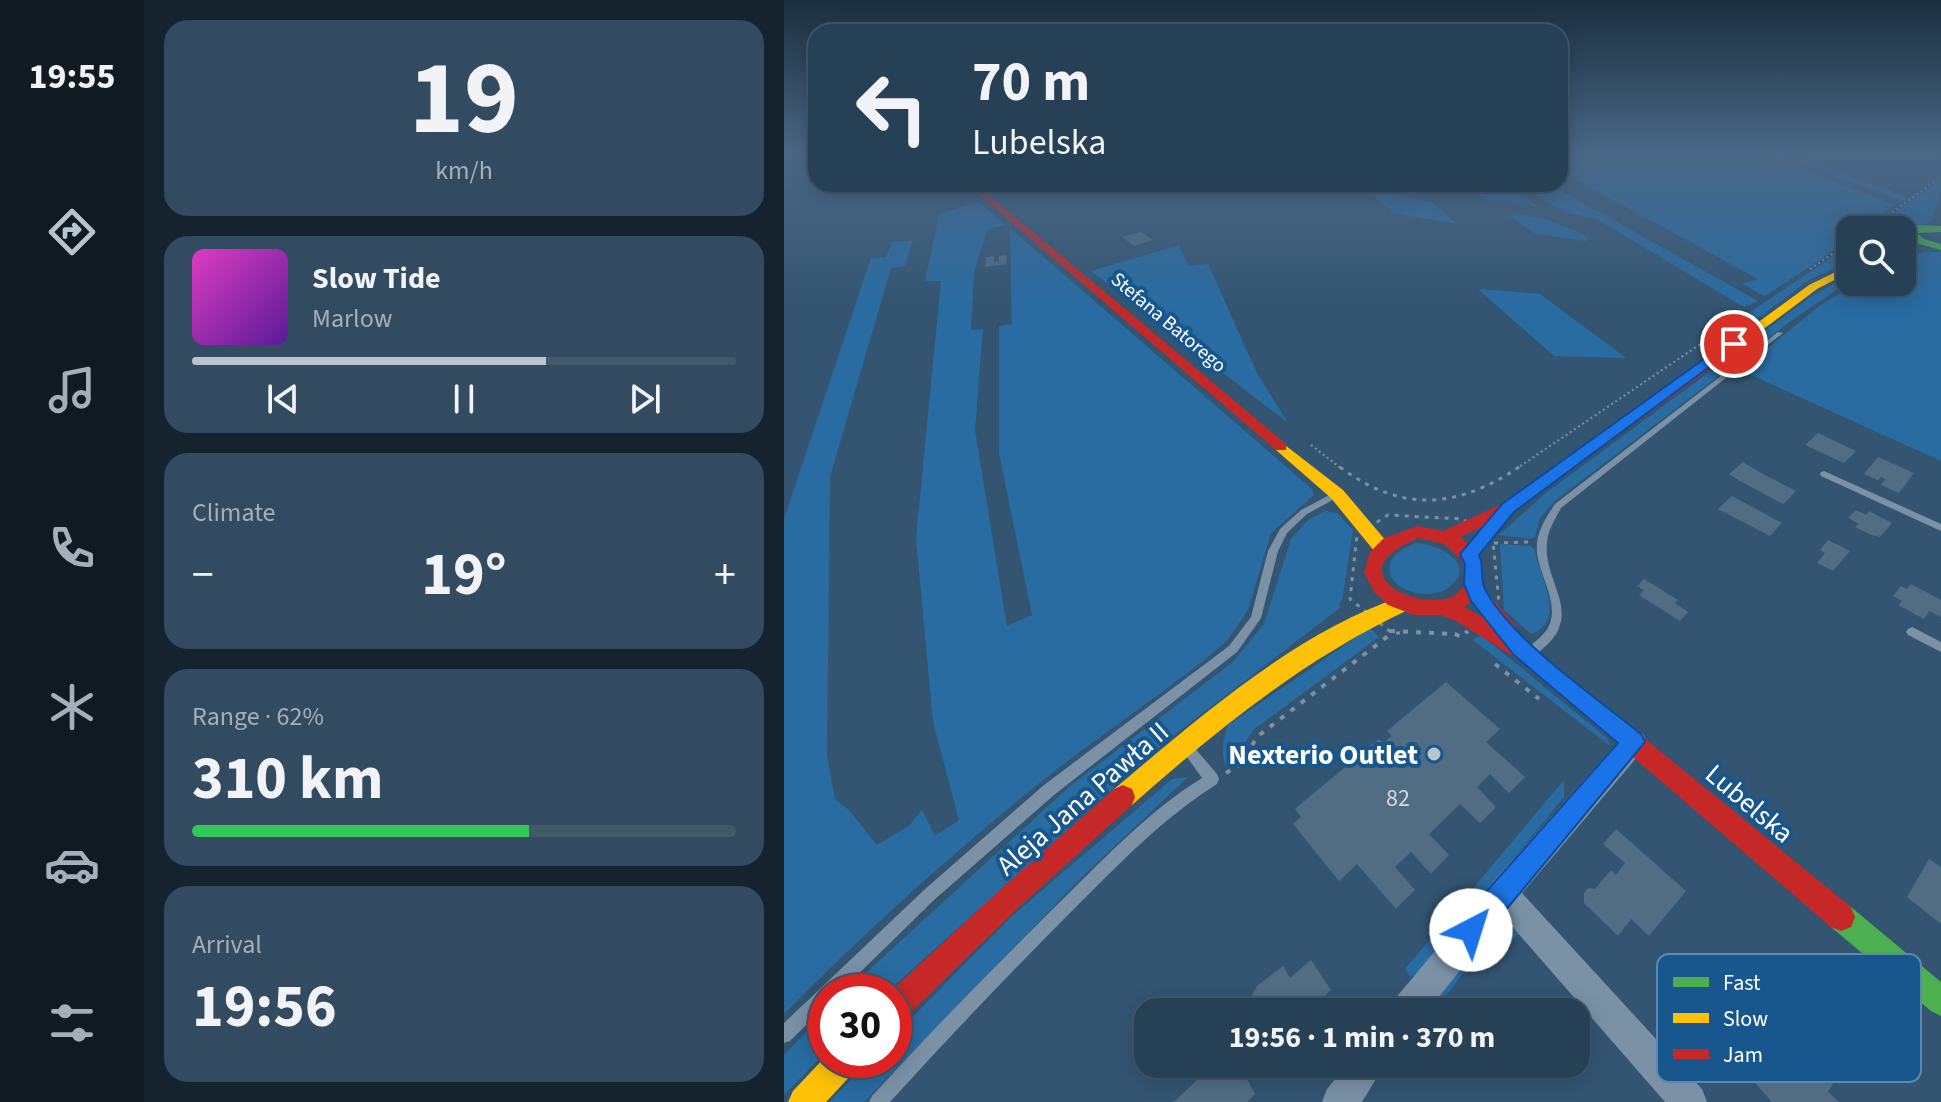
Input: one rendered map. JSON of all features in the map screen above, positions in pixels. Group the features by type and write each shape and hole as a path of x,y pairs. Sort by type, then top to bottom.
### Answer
{"main road":[{"name":"Stefana Batorego","path":"995,204 1337,494 1391,526"},
{"path":"1447,536 1508,508 1796,299 1836,276"},
{"name":"Stefana Batorego","path":"1337,494 1381,547"},
{"path":"1469,554 1508,508"},
{"path":"1391,526 1447,536 1469,554 1475,570 1473,584 1463,598 1442,607 1422,609 1403,604 1384,593 1365,592 1372,563 1391,526"},
{"name":"Lubelska","path":"1473,584 1478,595 1525,652"},
{"name":"Aleja Jana Pawła II","path":"912,992 1034,875 1184,746 1320,643 1365,592"},
{"name":"Aleja Jana Pawła II","path":"1320,643 1403,604"},
{"name":"Lubelska","path":"1442,607 1463,615 1525,652 1885,954"},
{"name":"Lubelska","path":"1921,984 1941,1001"},
{"path":"804,1102 827,1078"}],"street":[{"path":"1417,998 1502,893 1634,742"},
{"path":"1502,893 1657,1066"},
{"path":"1340,1102 1358,1078"},
{"path":"1671,1082 1689,1102"}],"lane":[{"path":"1525,652 1552,632 1557,615 1540,543 1545,523 1558,506 1780,333"},
{"path":"1824,474 1941,528"},
{"path":"847,974 929,895 1049,790 1233,649 1256,618 1273,551 1283,531 1304,512 1337,494"},
{"path":"1912,632 1941,647"},
{"path":"878,1102 983,989 1101,873 1190,791 1212,779 1184,746"},
{"path":"784,1035 808,1012"}],"path":[{"path":"1799,277 1836,252"},
{"path":"1307,442 1382,494 1402,498 1467,496 1494,484 1713,335"},
{"path":"1494,543 1540,543"},
{"path":"1378,622 1392,633"},
{"path":"1212,779 1237,767 1258,736 1392,633 1452,633 1461,637 1472,627"}],"shaded area":[{"path":"982,204 1005,225 988,229 974,272 971,330 983,329 975,430 1007,626 1032,615 999,453 999,326 1012,324 1010,228 1313,490 1314,495 1271,533 1248,610 1227,641 1004,812 825,974 808,974 808,990 784,1014 784,519 871,258 886,257 892,242 913,240 905,266 891,268 830,477 827,756 835,799 849,810 877,845 909,826 922,810 935,836 959,820 933,722 916,538 941,281 925,281 939,214"},
{"path":"1383,204 1435,204 1457,224 1393,213"},
{"path":"1552,204 1585,204 1758,301 1744,307 1595,218 1566,213"},
{"path":"1621,204 1895,205 1878,216 1836,216 1836,249 1765,296 1742,284 1758,279"},
{"path":"1907,204 1936,204 1930,222 1916,227 1916,216 1891,216"},
{"path":"1510,216 1549,220 1587,236 1587,241 1536,234"},
{"path":"1179,245 1189,266 1208,264 1257,373 1288,423 1091,271"},
{"path":"1923,252 1941,252 1941,461 1740,370 1836,296 1916,296 1916,256"},
{"path":"1836,254 1836,267 1809,280 1753,322 1741,318"},
{"path":"1836,282 1836,290 1792,320 1556,500 1540,518 1535,537 1499,535 1546,493 1809,298"},
{"path":"1478,289 1540,294 1626,358 1554,356"},
{"path":"1325,511 1337,513 1353,530 1342,601 1338,604 1341,607 1165,742 907,974 865,974 1070,786 1233,662 1264,624 1291,539 1308,520"},
{"path":"1416,543 1444,551 1458,563 1460,571 1457,579 1449,587 1436,593 1421,594 1397,583 1390,574 1390,564 1398,553"},
{"path":"1500,544 1530,546 1535,550 1550,609 1542,628 1531,634 1504,610"},
{"path":"1370,628 1379,637 1253,730 1234,762 1226,766 1223,746 1228,725"},
{"path":"1481,635 1607,738 1610,746 1473,640"},
{"path":"1188,777 1083,876 912,1052 912,1018 1011,917 1172,779"},
{"path":"1564,780 1564,797 1417,976 1410,976 1405,969"},
{"path":"1504,925 1521,932 1511,942 1489,939 1445,998 1437,998 1490,931"},
{"path":"808,1030 808,1070 784,1095 784,1055"},
{"path":"852,1078 887,1078 864,1102 829,1102"}],"building":[{"path":"1141,232 1153,240 1134,246 1122,237"},
{"path":"1007,255 1006,264 985,267 986,257 994,256 994,262 999,261 999,256"},
{"path":"1818,433 1856,451 1844,463 1805,445"},
{"path":"1878,457 1914,473 1899,493 1881,485 1885,479 1881,477 1878,480 1864,474"},
{"path":"1743,462 1796,491 1783,504 1729,474"},
{"path":"1732,496 1782,523 1770,536 1718,509"},
{"path":"1856,510 1866,515 1869,511 1892,523 1880,537 1871,535 1855,527 1859,524 1848,518"},
{"path":"1828,540 1850,551 1833,571 1817,563 1825,553 1820,550"},
{"path":"1644,579 1678,600 1675,603 1688,612 1680,621 1639,595 1644,590 1637,586"},
{"path":"1911,584 1941,600 1941,617 1929,611 1924,619 1898,605 1902,601 1893,596 1901,586 1907,589"},
{"path":"1446,682 1500,729 1486,742 1525,777 1509,793 1490,774 1477,787 1496,807 1480,823 1460,804 1429,834 1449,855 1431,874 1411,852 1395,867 1415,890 1396,909 1357,864 1339,881 1293,824 1301,817 1295,809 1357,757 1361,762 1370,755 1365,750 1379,739 1383,743 1392,736 1387,731"},
{"path":"1616,829 1686,891 1649,936 1631,919 1618,936 1584,903 1584,893 1588,888 1595,889 1611,870 1616,875 1625,863 1603,844"},
{"path":"1929,859 1941,867 1941,924 1907,897"},
{"path":"1311,960 1331,990 1322,998 1251,997 1257,986 1283,966 1290,978"},
{"path":"1199,1078 1246,1078 1255,1094 1247,1102 1174,1102"},
{"path":"1834,1082 1828,1092 1839,1102 1772,1102 1756,1084"}],"traffic: fast":[{"path":"1941,229 1918,228 1910,232 1920,241 1941,247"},
{"path":"1841,917 1885,954"},
{"path":"1921,984 1941,1001"}],"traffic: slow":[{"path":"1725,351 1813,287 1836,275"},
{"path":"1281,447 1337,494 1381,547"},
{"path":"1123,797 1221,715 1291,664 1364,622 1403,604"},
{"path":"804,1102 827,1078"}],"traffic: jam":[{"path":"995,204 1281,447"},
{"path":"1447,536 1508,508 1725,351"},
{"path":"1418,532 1450,540 1468,555 1474,580 1465,596 1457,602 1435,609 1414,607 1395,600 1380,587 1374,572 1376,557 1390,543 1418,532"},
{"path":"1473,584 1478,595 1511,636"},
{"path":"1442,607 1463,615 1528,655 1841,917"},
{"path":"912,992 1010,898 1123,797"}],"place":[{"name":"Nexterio Outlet","path":"1434,754"}],"route":[{"path":"1471,930 1634,742 1522,649 1478,595 1473,584 1476,574 1473,559 1469,554 1508,508 1734,344"}]}
